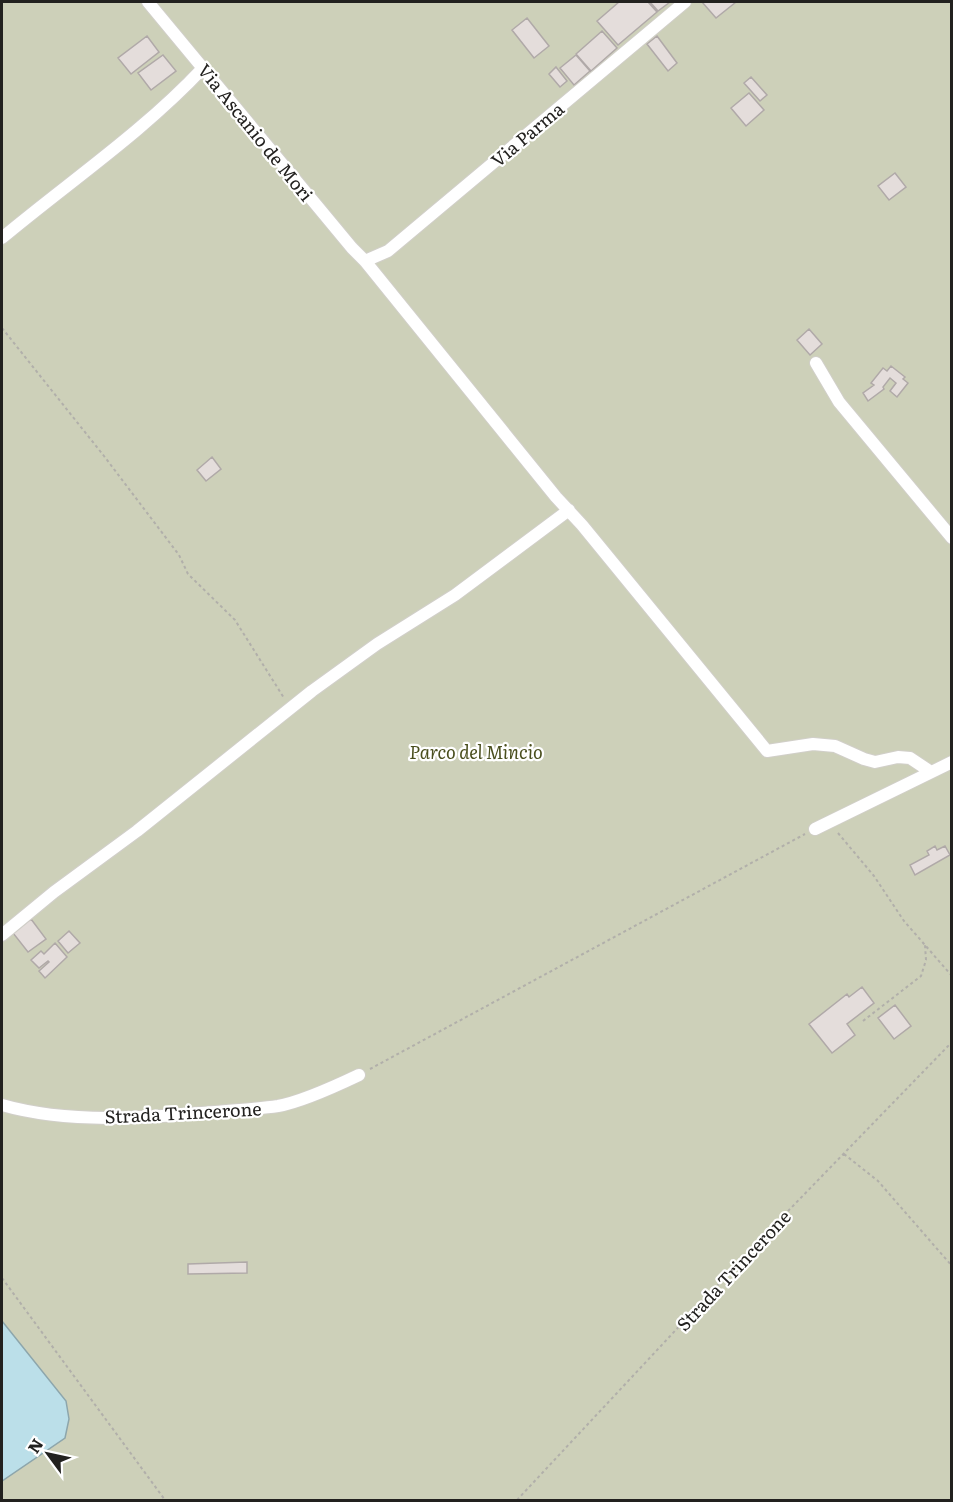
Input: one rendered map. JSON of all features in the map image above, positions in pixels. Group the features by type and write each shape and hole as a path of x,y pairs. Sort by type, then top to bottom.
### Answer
{"street":[{"name":"Via Ascanio de Mori","path":"148,2 365,261 767,751 813,744 835,746 875,762 898,757 910,758 931,772"},
{"name":"Via Parma","path":"365,261 388,251 685,2"},
{"path":"2,238 126,139 184,88 203,68"},
{"path":"816,363 839,402 951,538"},
{"path":"2,935 291,708 377,644 455,595 568,510"},
{"path":"815,829 951,762"},
{"name":"Strada Trincerone","path":"2,1105 54,1114 107,1118 176,1115 280,1105 337,1086 359,1075"}],"path":[{"path":"2,328 118,474 179,555 188,574 235,620 291,708"},
{"path":"828,822 874,876 904,921 951,976"},
{"path":"359,1075 815,829"},
{"path":"863,1021 921,976 926,960 924,944"},
{"name":"Strada Trincerone","path":"517,1500 951,1042"},
{"path":"843,1154 878,1181 951,1266"},
{"path":"2,1278 165,1500"}],"green space":[{"name":"Parco del Mincio","path":"2,2 951,2 951,1500 2,1500"}],"water":[{"path":"2,1321 66,1401 69,1419 65,1438 2,1481"}],"building":[{"path":"619,2 648,2 657,12 618,45 597,21"},
{"path":"650,2 670,2 658,11"},
{"path":"702,2 736,2 716,18"},
{"path":"527,18 549,46 534,58 512,30"},
{"path":"602,31 617,48 591,71 576,54"},
{"path":"147,36 159,52 131,74 118,58"},
{"path":"657,36 677,63 668,71 647,44"},
{"path":"163,55 176,71 151,90 138,73"},
{"path":"576,55 590,71 574,85 560,68"},
{"path":"556,67 567,81 560,87 549,74"},
{"path":"751,77 767,95 760,101 744,83"},
{"path":"749,93 764,110 746,126 731,108"},
{"path":"895,173 906,187 889,200 878,186"},
{"path":"809,329 822,344 810,355 797,340"},
{"path":"891,366 905,377 903,379 908,383 897,397 890,391 896,383 890,378 883,387 884,389 868,401 863,393 874,385 871,383 883,368 887,371"},
{"path":"212,457 221,469 206,481 197,470"},
{"path":"935,846 937,850 945,846 950,855 915,875 910,865 929,855 927,851"},
{"path":"31,919 46,939 28,952 13,933"},
{"path":"69,931 80,943 68,953 58,941"},
{"path":"55,943 67,957 45,978 39,971 49,962 39,968 31,960 41,951 44,954"},
{"path":"862,987 874,1003 847,1024 855,1035 832,1053 809,1024 847,994 849,997"},
{"path":"895,1005 911,1026 894,1039 878,1018"},
{"path":"247,1262 247,1273 188,1274 188,1264"}]}
